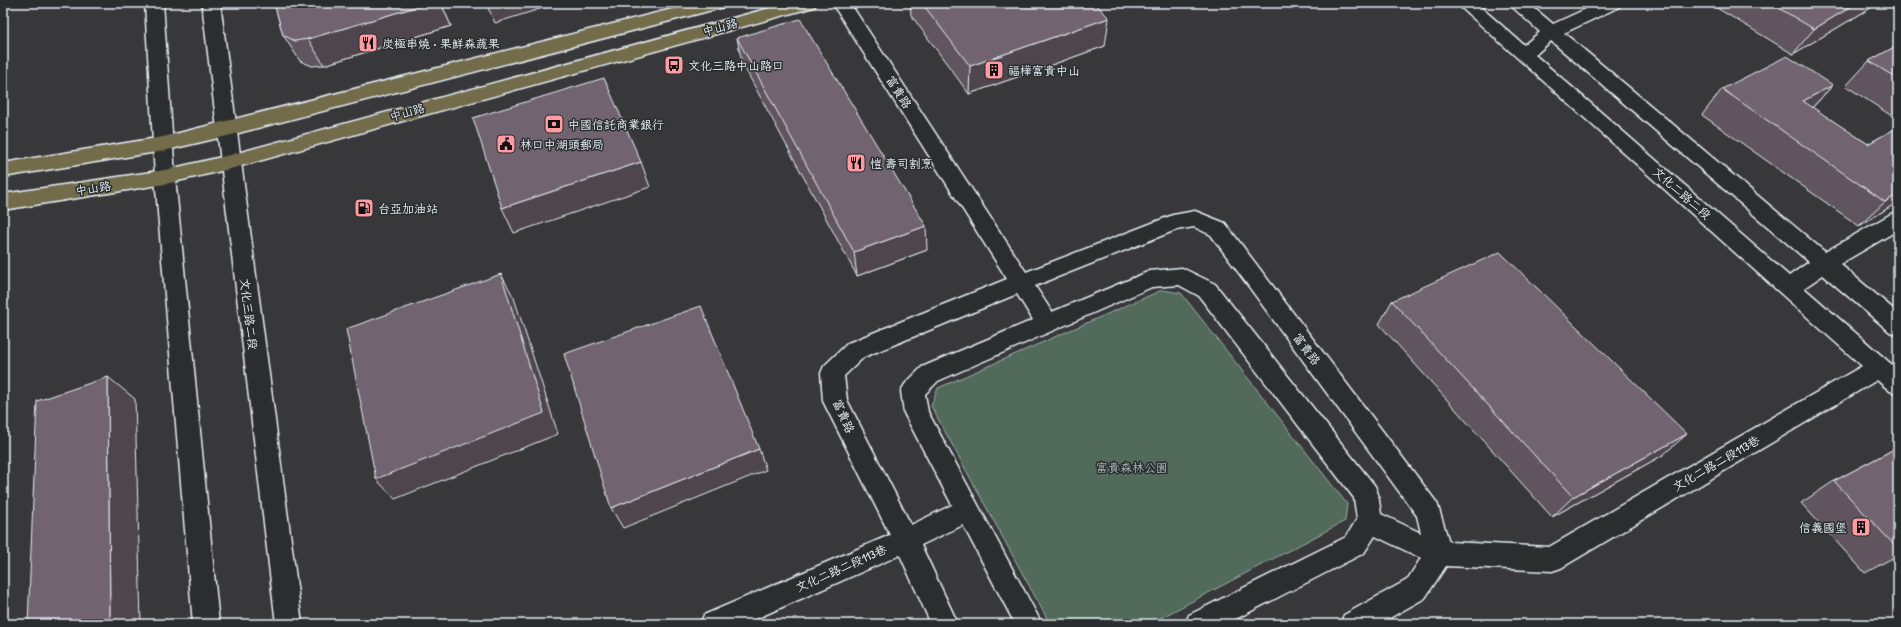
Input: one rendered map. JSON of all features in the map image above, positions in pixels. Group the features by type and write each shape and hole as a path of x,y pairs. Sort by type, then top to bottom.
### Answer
{"main road":[{"name":"中山路","path":"3,170 163,144 227,129 718,3"},
{"name":"中山路","path":"3,202 165,176 230,162 808,3"}],"street":[{"path":"154,3 165,176 206,624"},
{"name":"文化三路二段","path":"211,3 289,624"},
{"name":"富貴路","path":"842,3 1047,323"},
{"name":"文化二路二段","path":"1465,3 1898,384"},
{"path":"1517,3 1898,326"},
{"path":"1524,55 1551,32 1613,3"},
{"name":"富貴路","path":"945,624 906,540 836,402 832,373 856,350 1020,282 1173,223 1195,219 1218,229 1428,511 1439,554"},
{"path":"1788,287 1824,263 1898,220"},
{"path":"1029,624 916,413 912,391 930,374 1150,279 1182,276 1207,290 1366,494 1370,521 1355,545 1198,624"},
{"name":"文化二路二段113巷","path":"1439,554 1552,558 1879,367"},
{"name":"文化二路二段113巷","path":"713,624 906,540 968,510"},
{"path":"1353,624 1416,589 1439,554 1370,521"}],"green space":[{"name":"富貴森林公園","path":"1162,290 1181,293 1347,504 1345,521 1149,624 1050,624 931,406 938,388"}],"building":[{"path":"274,3 429,3 308,39 295,41 283,35"},
{"path":"922,3 1095,3 1109,18 970,66"},
{"path":"1770,3 1857,3 1814,29"},
{"path":"800,19 926,226 854,252 737,38"},
{"path":"1898,45 1898,79 1869,61"},
{"path":"1787,56 1833,85 1803,101 1868,144 1898,127 1898,194 1885,202 1722,89"},
{"path":"604,78 641,162 502,208 473,118"},
{"path":"1500,252 1687,434 1573,497 1392,301"},
{"path":"501,274 544,413 376,479 346,329"},
{"path":"701,306 759,449 611,508 564,354"},
{"path":"108,377 110,624 28,624 37,401"},
{"path":"1898,447 1898,549 1834,481"}],"place":[{"name":"炭極串燒 • 果鮮森蔬果","path":"368,43"},
{"name":"文化三路中山路口","path":"674,65"},
{"name":"福樺富貴中山","path":"994,70"},
{"name":"中國信託商業銀行","path":"554,124"},
{"name":"林口中湖頭郵局","path":"506,144"},
{"name":"愷 壽司割烹","path":"856,163"},
{"name":"台亞加油站","path":"364,208"},
{"name":"信義國堡","path":"1861,527"}]}
